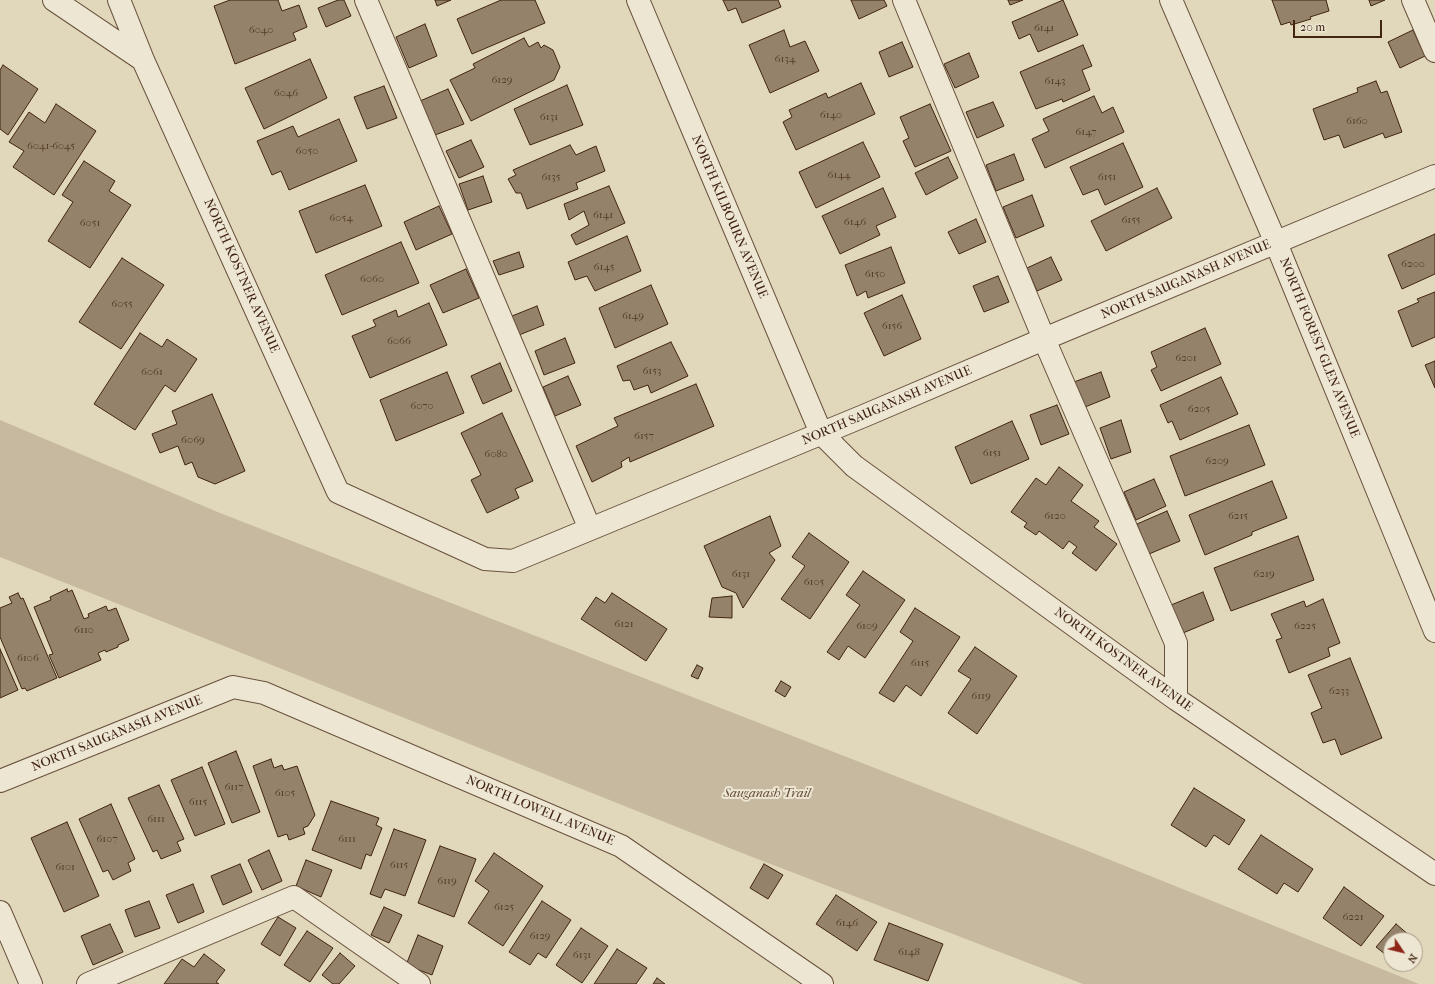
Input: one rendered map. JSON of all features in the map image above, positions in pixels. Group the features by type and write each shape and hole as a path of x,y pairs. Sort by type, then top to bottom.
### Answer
{"street":[{"path":"54,0 143,60"},
{"name":"NORTH KOSTNER AVENUE","path":"118,0 143,60 338,492"},
{"path":"366,0 590,529"},
{"name":"NORTH KILBOURN AVENUE","path":"638,0 821,433"},
{"path":"904,0 1044,339 1176,643 1176,699"},
{"name":"NORTH FOREST GLEN AVENUE","path":"1171,0 1276,242 1435,631"},
{"path":"1413,0 1435,51"},
{"name":"NORTH SAUGANASH AVENUE","path":"338,492 485,559 513,562 1435,176"},
{"name":"NORTH KOSTNER AVENUE","path":"821,433 854,466 1176,699 1435,874"},
{"name":"NORTH SAUGANASH AVENUE","path":"0,781 233,687"},
{"name":"NORTH LOWELL AVENUE","path":"233,687 264,693 621,846 822,984"},
{"path":"88,984 294,897 418,984"},
{"path":"0,912 31,984"}],"green space":[{"name":"Sauganash Trail","path":"0,420 220,513 1088,851 1383,970 1383,972 1389,972 1419,984 1083,984 742,853 0,557"}],"building":[{"path":"230,0 278,0 282,11 299,5 307,27 293,33 296,40 235,64 214,6"},
{"path":"338,0 344,0 351,16 326,27 318,8"},
{"path":"435,0 451,0 437,6"},
{"path":"501,0 535,0 545,23 472,54 457,19"},
{"path":"723,0 778,0 781,7 742,23 736,8 728,11"},
{"path":"851,0 884,0 887,6 859,19"},
{"path":"1008,0 1023,0 1010,5"},
{"path":"1063,0 1078,35 1038,52 1030,34 1019,39 1012,22"},
{"path":"1272,0 1326,0 1329,11 1310,17 1311,19 1291,25 1290,22 1281,25"},
{"path":"1369,0 1385,0 1371,6"},
{"path":"425,24 437,56 409,68 396,37"},
{"path":"784,30 790,47 805,41 819,71 770,93 749,45"},
{"path":"1413,30 1425,56 1400,68 1388,42"},
{"path":"524,38 529,47 538,42 541,48 544,45 553,50 560,67 554,80 471,121 450,80 475,68 473,64"},
{"path":"902,42 913,67 889,77 879,52"},
{"path":"1083,45 1092,66 1082,70 1090,90 1063,102 1062,99 1036,109 1020,72"},
{"path":"969,53 979,77 955,88 944,64"},
{"path":"310,59 327,98 264,129 245,88"},
{"path":"3,65 38,89 8,135 0,129 0,70"},
{"path":"1376,81 1381,93 1387,91 1402,132 1385,138 1383,133 1344,148 1339,135 1324,140 1313,109 1358,92 1357,88"},
{"path":"861,83 875,114 796,150 783,122 792,117 789,110 826,93 828,98"},
{"path":"567,85 583,125 530,145 514,109"},
{"path":"384,86 397,118 367,129 354,97"},
{"path":"448,89 464,124 435,135 420,101"},
{"path":"1094,96 1102,113 1113,107 1124,132 1045,168 1032,139 1049,131 1043,119"},
{"path":"993,102 1004,126 977,138 966,112"},
{"path":"56,104 96,131 54,195 13,167 24,151 9,142 29,112 45,123"},
{"path":"930,104 951,151 915,167 903,141 909,138 900,117"},
{"path":"339,119 357,161 289,190 281,171 272,175 257,141 293,126 298,137"},
{"path":"471,140 484,167 459,178 446,151"},
{"path":"863,142 880,177 816,208 799,172"},
{"path":"1123,143 1143,187 1105,205 1098,189 1083,195 1070,167"},
{"path":"570,145 576,155 596,146 605,171 576,183 578,189 527,209 521,193 516,193 508,179 516,175 513,170"},
{"path":"1014,154 1024,180 996,191 986,165"},
{"path":"948,157 958,178 926,195 915,173"},
{"path":"84,161 115,181 109,191 131,205 90,268 48,241 73,202 62,195"},
{"path":"483,176 492,202 468,210 459,184"},
{"path":"365,185 382,226 316,253 299,211"},
{"path":"609,186 625,223 576,245 571,235 589,225 584,211 569,220 564,204"},
{"path":"883,188 896,217 876,226 880,235 840,254 822,216"},
{"path":"1157,188 1172,218 1106,251 1091,221"},
{"path":"1032,195 1044,226 1016,238 1003,207"},
{"path":"439,206 452,234 416,250 404,222"},
{"path":"976,219 986,242 959,254 948,232"},
{"path":"1435,234 1435,274 1402,289 1388,255"},
{"path":"627,236 641,271 595,291 587,276 575,280 568,262"},
{"path":"401,242 419,283 342,315 325,275"},
{"path":"891,247 905,283 868,298 866,291 857,296 845,265"},
{"path":"519,252 524,267 499,275 493,261"},
{"path":"1051,257 1062,280 1037,291 1027,268"},
{"path":"122,258 164,285 121,349 79,322"},
{"path":"466,269 479,298 443,313 430,285"},
{"path":"998,276 1009,302 984,312 973,286"},
{"path":"651,285 668,324 615,348 599,308"},
{"path":"1435,292 1435,337 1412,347 1398,311 1419,302 1417,299"},
{"path":"902,295 921,339 884,356 864,313"},
{"path":"429,303 447,345 370,378 352,336 376,326 373,320 396,310 398,317"},
{"path":"537,306 544,325 519,335 512,316"},
{"path":"1205,328 1221,364 1161,391 1151,370 1157,367 1151,352"},
{"path":"140,333 162,347 167,339 197,359 175,392 165,385 135,430 94,404"},
{"path":"565,338 575,363 544,375 535,351"},
{"path":"671,342 688,376 651,393 648,385 634,390 630,380 623,381 617,366"},
{"path":"1435,361 1435,388 1425,365"},
{"path":"500,363 512,391 483,404 471,376"},
{"path":"447,372 464,413 396,441 380,400"},
{"path":"1101,372 1110,397 1085,407 1074,382"},
{"path":"568,376 581,405 555,416 543,387"},
{"path":"1221,377 1238,414 1180,440 1172,421 1168,423 1160,405"},
{"path":"696,384 714,426 630,462 629,457 621,462 622,467 592,482 576,446 618,426 614,418"},
{"path":"212,394 245,471 215,484 198,477 192,462 185,465 178,446 160,453 152,434 177,424 172,411"},
{"path":"1057,405 1069,434 1041,445 1030,415"},
{"path":"502,413 533,481 515,489 519,498 487,513 471,480 481,475 461,433"},
{"path":"1121,420 1131,452 1111,459 1100,428"},
{"path":"1012,421 1029,459 971,484 955,447"},
{"path":"1249,425 1265,465 1185,496 1170,456"},
{"path":"1059,467 1083,485 1071,501 1099,521 1094,527 1117,544 1096,571 1072,553 1077,547 1069,541 1063,549 1039,531 1036,535 1024,527 1027,523 1011,512 1036,478 1046,485"},
{"path":"1154,479 1166,506 1136,520 1124,492"},
{"path":"1272,481 1287,518 1252,532 1252,535 1205,555 1189,515"},
{"path":"1167,511 1180,541 1149,554 1137,524"},
{"path":"770,516 781,546 769,553 775,560 743,608 736,593 722,587 704,546"},
{"path":"809,533 849,562 810,619 781,599 805,566 792,557"},
{"path":"1298,536 1314,580 1231,611 1214,568"},
{"path":"863,571 905,600 865,658 848,646 839,660 827,652 860,605 846,595"},
{"path":"67,589 68,592 72,590 84,619 89,617 88,614 106,606 108,611 116,608 129,640 118,645 118,647 106,652 105,650 98,653 101,660 59,678 49,655 53,654 34,607 51,600 50,597"},
{"path":"1203,592 1214,620 1183,633 1171,605"},
{"path":"18,593 21,599 23,598 57,678 27,691 25,688 22,689 0,637 0,608 12,603 9,597"},
{"path":"612,593 667,629 646,661 581,619 596,597 605,603"},
{"path":"732,596 732,618 709,617 712,598"},
{"path":"1323,599 1340,643 1328,648 1330,656 1289,673 1276,640 1282,638 1271,614 1304,601 1306,607"},
{"path":"915,608 960,637 921,696 906,685 894,702 879,693 913,641 900,632"},
{"path":"975,647 1017,676 977,734 948,713 971,679 958,671"},
{"path":"0,649 18,690 0,698"},
{"path":"1350,658 1382,738 1341,755 1335,739 1323,743 1311,713 1322,708 1308,675"},
{"path":"697,665 703,668 698,679 691,676"},
{"path":"781,681 791,687 785,697 775,691"},
{"path":"236,751 260,812 232,823 208,763"},
{"path":"271,759 274,768 282,765 284,770 297,766 315,815 308,826 303,828 305,834 289,840 287,834 278,837 253,766"},
{"path":"202,767 225,824 195,836 171,780"},
{"path":"159,785 184,839 177,842 181,851 161,859 157,850 153,852 128,798"},
{"path":"1194,788 1245,820 1229,845 1214,835 1206,847 1171,825"},
{"path":"331,801 379,818 376,825 382,828 371,856 366,854 361,869 312,850"},
{"path":"111,804 135,859 128,863 131,871 113,880 108,870 103,872 79,819"},
{"path":"67,822 99,896 64,912 31,838"},
{"path":"394,829 426,840 405,896 385,889 381,898 370,894"},
{"path":"1261,835 1313,869 1298,892 1284,883 1277,894 1238,869"},
{"path":"440,846 476,859 454,917 418,903"},
{"path":"269,850 282,881 262,890 248,860"},
{"path":"494,853 543,886 503,946 468,923 489,891 475,881"},
{"path":"306,860 332,870 321,897 296,886"},
{"path":"240,864 252,892 223,905 211,876"},
{"path":"764,864 783,875 768,899 750,888"},
{"path":"193,884 204,912 178,923 166,895"},
{"path":"1344,887 1384,916 1361,946 1323,918"},
{"path":"836,895 877,922 857,951 816,924"},
{"path":"149,901 160,928 135,937 125,910"},
{"path":"542,901 571,920 546,958 538,953 530,965 509,952"},
{"path":"384,907 402,915 389,943 371,935"},
{"path":"278,917 296,928 280,956 261,944"},
{"path":"889,923 943,944 928,981 874,960"},
{"path":"110,924 123,952 93,965 81,936"},
{"path":"1396,924 1405,932 1389,932"},
{"path":"581,928 608,946 582,983 556,965"},
{"path":"307,931 333,948 310,982 284,965"},
{"path":"418,935 443,946 432,975 406,965"},
{"path":"1383,939 1383,952 1376,947"},
{"path":"617,949 647,968 636,984 594,984"},
{"path":"340,953 355,966 339,984 333,984 322,975"},
{"path":"204,954 225,970 216,982 219,984 164,984 182,959 194,967"},
{"path":"657,978 665,984 653,984"}]}
